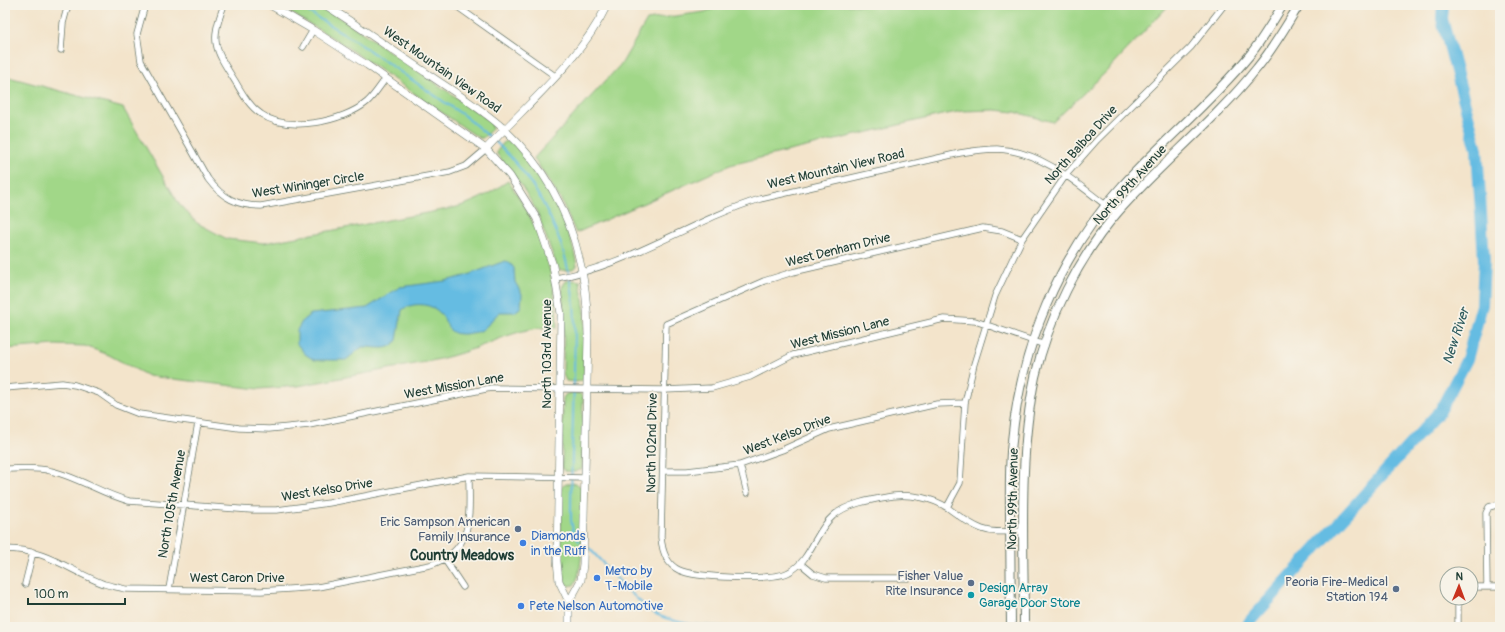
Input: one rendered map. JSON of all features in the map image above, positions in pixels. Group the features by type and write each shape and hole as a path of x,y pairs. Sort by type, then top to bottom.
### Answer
{"main road":[{"name":"North 99th Avenue","path":"1011,627 1010,471 1015,412 1023,373 1033,341 1051,294 1069,258 1106,205 1123,185 1250,55 1283,5"},
{"name":"North 99th Avenue","path":"1024,627 1026,447 1029,417 1036,376 1045,345 1061,305 1076,274 1117,214 1242,86 1265,57 1299,5"},
{"path":"1231,76 1242,86"}],"street":[{"path":"61,50 63,23 68,5"},
{"name":"West Wininger Circle","path":"145,5 137,34 141,61 213,187 230,200 244,205 261,206 450,172 466,166 486,149"},
{"path":"224,5 215,32 216,46 231,75 249,102 262,115 275,122 295,124 336,118 367,102 386,78"},
{"path":"270,5 313,30 386,78 486,149 555,76 589,37 607,5"},
{"name":"West Mountain View Road","path":"325,5 453,92 504,130"},
{"path":"454,5 555,76"},
{"name":"North Balboa Drive","path":"947,507 960,483 965,403 974,364 985,325 1000,284 1022,240 1066,175 1097,140 1191,47 1224,5"},
{"path":"303,47 313,30"},
{"name":"North 103rd Avenue","path":"504,130 531,160 555,197 575,242 584,274 588,319 583,573 574,595 569,602"},
{"name":"North 103rd Avenue","path":"486,149 510,176 534,214 547,243 556,278 561,320 557,572 559,581 569,602 569,627"},
{"name":"West Mountain View Road","path":"556,278 584,274 746,203 960,153 998,149 1020,153 1043,161 1066,175 1117,214"},
{"name":"West Denham Drive","path":"666,324 764,281 793,272 983,228 1002,231 1022,240"},
{"name":"West Mission Lane","path":"5,388 49,383 75,385 99,393 116,405 139,414 239,428 289,427 491,388 664,390 707,388 750,377 793,356 944,319 966,320 1045,345"},
{"name":"North 102nd Drive","path":"666,324 664,471 661,537 662,548 668,561 678,570 693,575 763,577 789,573 801,564"},
{"name":"West Kelso Drive","path":"664,471 687,471 740,465 782,450 829,429 937,404 965,403"},
{"name":"North 105th Avenue","path":"169,589 198,423"},
{"path":"740,465 747,493"},
{"name":"West Kelso Drive","path":"5,469 50,470 122,499 183,506 252,510 304,507 469,476 585,478"},
{"path":"463,587 446,560 459,546 466,533 469,512 469,476"},
{"path":"909,578 826,578 813,574 801,564 830,519 835,514 851,506 894,496 926,499 947,507 982,529 997,532 1024,531"},
{"path":"1487,587 1486,513 1488,507 1500,504"},
{"name":"West Caron Drive","path":"5,549 33,552 58,561 104,584 125,589 260,591 318,587 446,560"},
{"path":"25,584 33,552"},
{"path":"1479,587 1500,587"},
{"path":"1458,606 1458,627"}],"green space":[{"path":"278,5 320,5 476,111 491,122 492,129 483,138 479,138 338,41"},
{"path":"724,5 1169,5 1106,72 1053,122 1015,112 995,110 962,111 928,118 730,165 576,233 561,200 534,158 622,63 647,20 704,12"},
{"path":"5,76 123,108 179,204 197,223 227,239 264,243 448,209 480,198 508,181 529,215 544,250 553,287 557,328 524,331 462,353 431,361 298,386 259,389 148,376 109,355 85,346 55,345 5,349"},
{"path":"505,141 512,142 534,170 561,215 568,232 577,266 573,269 563,270 559,269 557,266 536,210 521,185 497,154 497,151"},
{"path":"566,281 580,281 585,312 584,377 583,380 577,382 566,381 563,374 564,315 562,287"},
{"path":"569,393 579,393 583,397 582,469 575,472 564,471 562,467 563,398"},
{"path":"576,483 582,488 582,553 578,577 574,585 568,586 564,582 561,574 561,487 566,484"}],"water":[{"path":"505,261 509,262 514,268 515,282 522,294 521,307 515,312 500,312 480,331 465,334 454,333 448,328 442,316 435,309 426,305 416,305 406,307 402,310 397,340 394,344 386,348 362,347 346,360 314,360 305,354 297,344 297,330 303,320 311,314 367,308 400,287 445,281 465,276"}],"waterway":[{"path":"297,5 354,40 466,117 492,139"},
{"name":"New River","path":"1247,627 1250,621 1440,411 1467,359 1482,305 1484,260 1477,149 1442,19 1443,5"},
{"path":"496,142 526,177 550,216 566,259 571,282 575,332 571,520 573,531 579,541"},
{"path":"589,548 635,597 651,611 664,618 681,622 722,627 799,627"}],"place":[{"name":"Eric Sampson American Family Insurance","path":"518,529"},
{"name":"Diamonds in the Ruff","path":"523,543"},
{"name":"Metro by T-Mobile","path":"597,578"},
{"name":"Fisher Value Rite Insurance","path":"971,583"},
{"name":"Peoria Fire-Medical Station 194","path":"1396,589"},
{"name":"Design Array Garage Door Store","path":"971,595"},
{"name":"Pete Nelson Automotive","path":"521,606"}],"district":[{"name":"Country Meadows","path":"462,555"}]}
